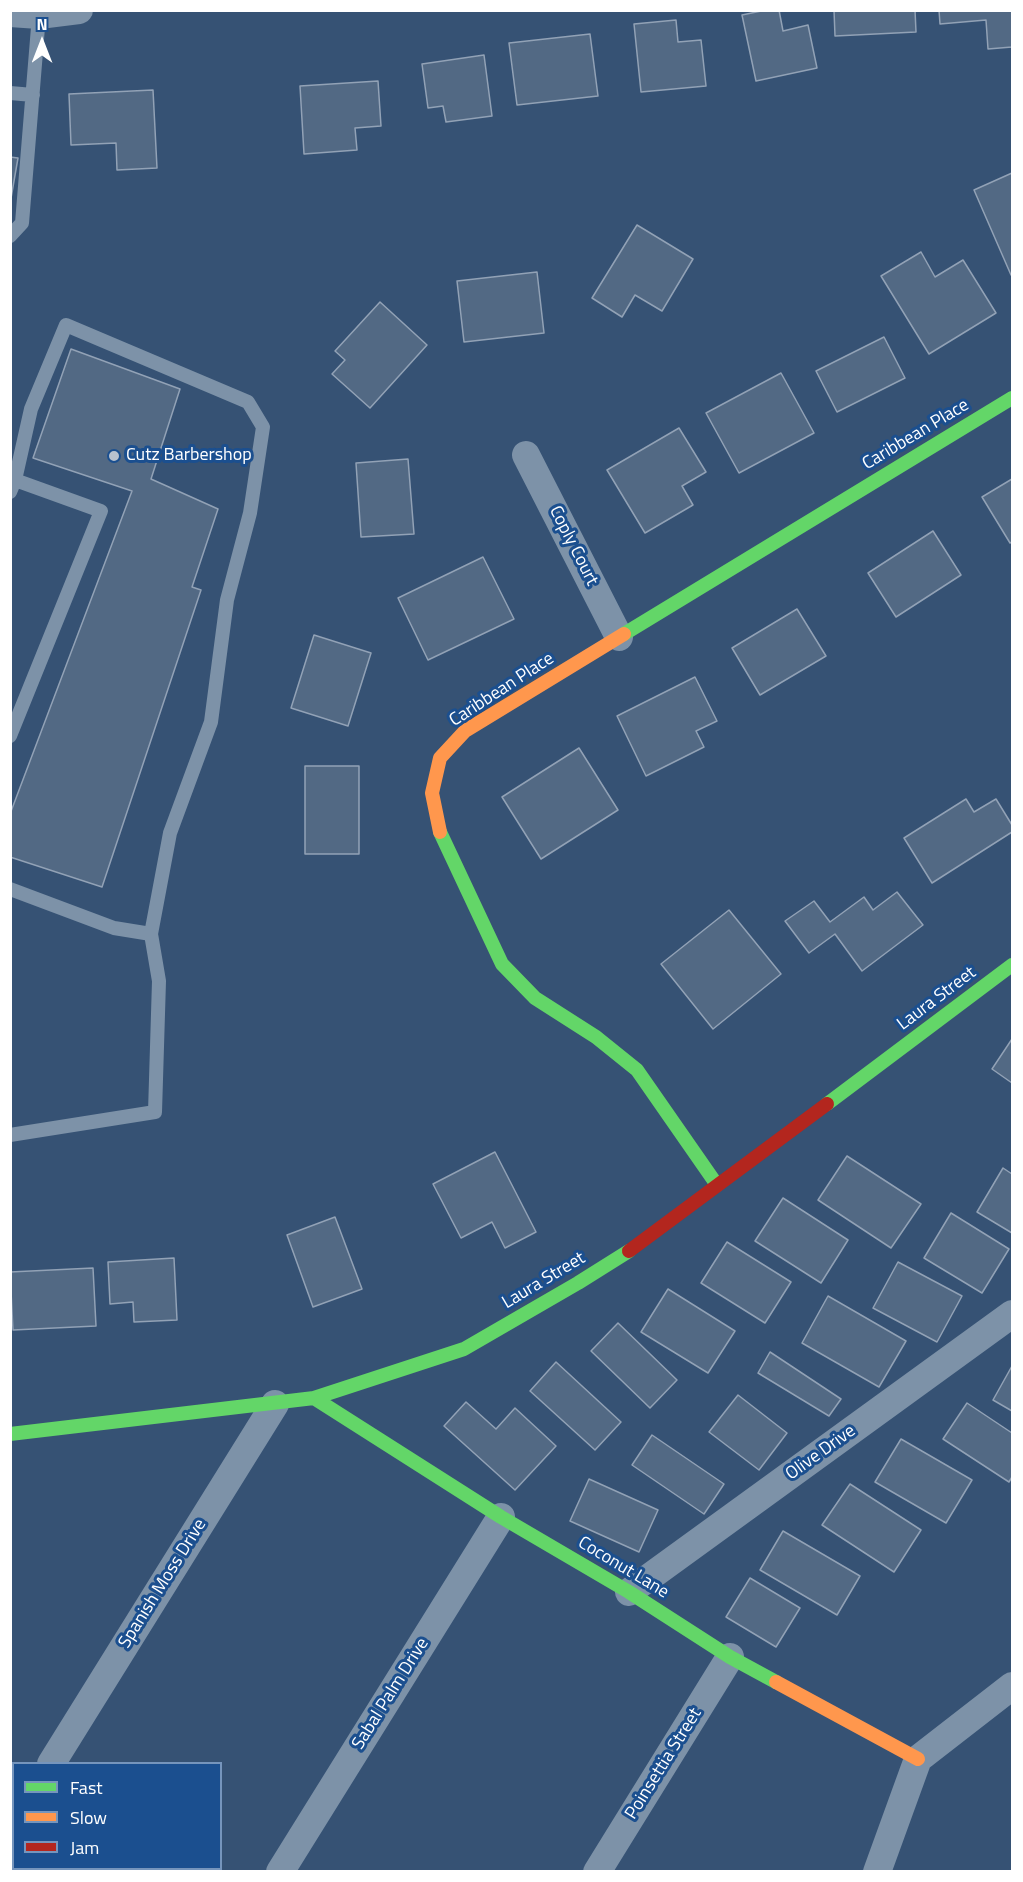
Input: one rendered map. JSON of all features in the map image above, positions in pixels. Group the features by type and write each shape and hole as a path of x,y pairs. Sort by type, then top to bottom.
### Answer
{"street":[{"path":"10,13 39,15 79,10"},
{"name":"Caribbean Place","path":"717,1185 638,1070 596,1037 535,998 502,964 439,830 432,793 440,758 465,731 1012,398"},
{"name":"Coply Court","path":"526,455 619,637"},
{"name":"Laura Street","path":"10,1434 314,1398 464,1348 578,1283 643,1242 1012,965"},
{"name":"Olive Drive","path":"629,1592 1012,1314"},
{"name":"Coconut Lane","path":"314,1398 501,1517 629,1592 730,1657 918,1759"},
{"name":"Spanish Moss Drive","path":"52,1762 275,1404"},
{"name":"Sabal Palm Drive","path":"280,1872 501,1517"},
{"name":"Poinsettia Street","path":"597,1872 730,1657"},
{"path":"877,1872 918,1759 1012,1686"}],"lane":[{"path":"10,236 22,223 39,15"},
{"path":"10,93 33,95"},
{"path":"10,736 101,511 13,486 31,409 66,325 248,402 263,427 250,513 227,600 212,722 170,833 151,934 159,981 155,1113 10,1135"},
{"path":"10,889 114,928 151,934"}],"building":[{"path":"779,10 783,31 808,25 817,68 756,81 742,15"},
{"path":"834,10 915,10 916,32 835,36"},
{"path":"939,10 1012,10 1012,47 988,49 986,20 940,24"},
{"path":"676,20 678,42 701,40 706,86 641,92 634,24"},
{"path":"590,34 598,96 517,105 509,43"},
{"path":"484,55 492,116 446,122 443,106 428,108 422,64"},
{"path":"378,81 381,126 355,128 357,150 304,154 300,86"},
{"path":"153,90 157,168 117,170 116,143 71,145 69,94"},
{"path":"10,157 18,158 10,204"},
{"path":"1012,173 1012,274 1011,275 974,190"},
{"path":"637,225 693,259 662,311 635,295 622,317 592,298"},
{"path":"921,252 935,277 963,260 996,313 929,354 881,276"},
{"path":"537,272 544,333 464,342 457,281"},
{"path":"380,302 427,345 370,408 332,374 345,360 335,351"},
{"path":"884,337 905,378 837,412 816,371"},
{"path":"71,349 180,389 151,479 218,509 192,587 201,590 102,887 10,857 10,814 132,491 33,458"},
{"path":"781,373 814,433 739,473 706,413"},
{"path":"679,428 706,472 682,486 693,505 645,533 607,470"},
{"path":"408,459 414,534 361,537 356,463"},
{"path":"1012,479 1012,542 1010,543 982,497"},
{"path":"933,531 961,575 896,617 868,573"},
{"path":"483,557 514,619 428,660 398,598"},
{"path":"797,609 826,656 760,695 732,648"},
{"path":"314,635 371,653 348,726 291,708"},
{"path":"695,677 717,721 696,731 704,747 646,776 617,716"},
{"path":"579,748 618,810 541,859 502,797"},
{"path":"305,766 359,766 359,854 305,854"},
{"path":"966,799 974,812 996,799 1012,825 1012,832 932,883 904,838"},
{"path":"897,892 923,925 862,971 835,934 809,953 785,921 814,901 830,922 864,897 873,910"},
{"path":"729,910 781,974 713,1029 661,964"},
{"path":"1012,1039 1012,1083 992,1069"},
{"path":"495,1152 536,1232 505,1248 492,1222 461,1238 433,1184"},
{"path":"847,1156 921,1204 891,1248 818,1200"},
{"path":"1003,1168 1012,1174 1012,1233 977,1212"},
{"path":"783,1198 848,1240 821,1283 755,1241"},
{"path":"951,1213 1009,1249 982,1293 924,1258"},
{"path":"335,1217 362,1289 313,1307 287,1235"},
{"path":"727,1242 791,1282 765,1323 701,1283"},
{"path":"174,1258 177,1320 134,1322 133,1302 110,1304 108,1262"},
{"path":"898,1262 962,1296 937,1342 873,1308"},
{"path":"93,1268 96,1326 13,1330 10,1272"},
{"path":"668,1289 735,1331 708,1373 641,1332"},
{"path":"828,1296 906,1341 879,1387 802,1343"},
{"path":"618,1323 677,1380 650,1408 591,1351"},
{"path":"770,1352 841,1399 829,1416 758,1373"},
{"path":"556,1362 621,1422 595,1450 530,1391"},
{"path":"1012,1366 1012,1411 993,1400"},
{"path":"738,1395 787,1433 759,1470 709,1432"},
{"path":"466,1402 496,1429 515,1408 556,1446 515,1490 444,1426"},
{"path":"967,1403 1012,1433 1012,1477 1009,1482 943,1439"},
{"path":"652,1435 724,1484 704,1514 632,1465"},
{"path":"901,1439 972,1480 946,1523 875,1482"},
{"path":"589,1479 658,1510 639,1552 570,1521"},
{"path":"850,1484 921,1530 894,1572 822,1525"},
{"path":"783,1531 860,1576 837,1615 760,1570"},
{"path":"750,1578 800,1608 776,1647 726,1617"}],"traffic: fast":[{"path":"624,634 1012,398"},
{"path":"440,832 502,964 535,998 596,1037 637,1070 717,1185"},
{"path":"827,1104 1012,965"},
{"path":"10,1434 314,1398 464,1349 629,1251"},
{"path":"314,1398 501,1517 629,1592 730,1657 776,1682"}],"traffic: slow":[{"path":"440,832 432,793 440,758 465,731 624,634"},
{"path":"776,1682 918,1759"}],"traffic: jam":[{"path":"629,1251 827,1104"}],"place":[{"name":"Cutz Barbershop","path":"114,456"}]}
